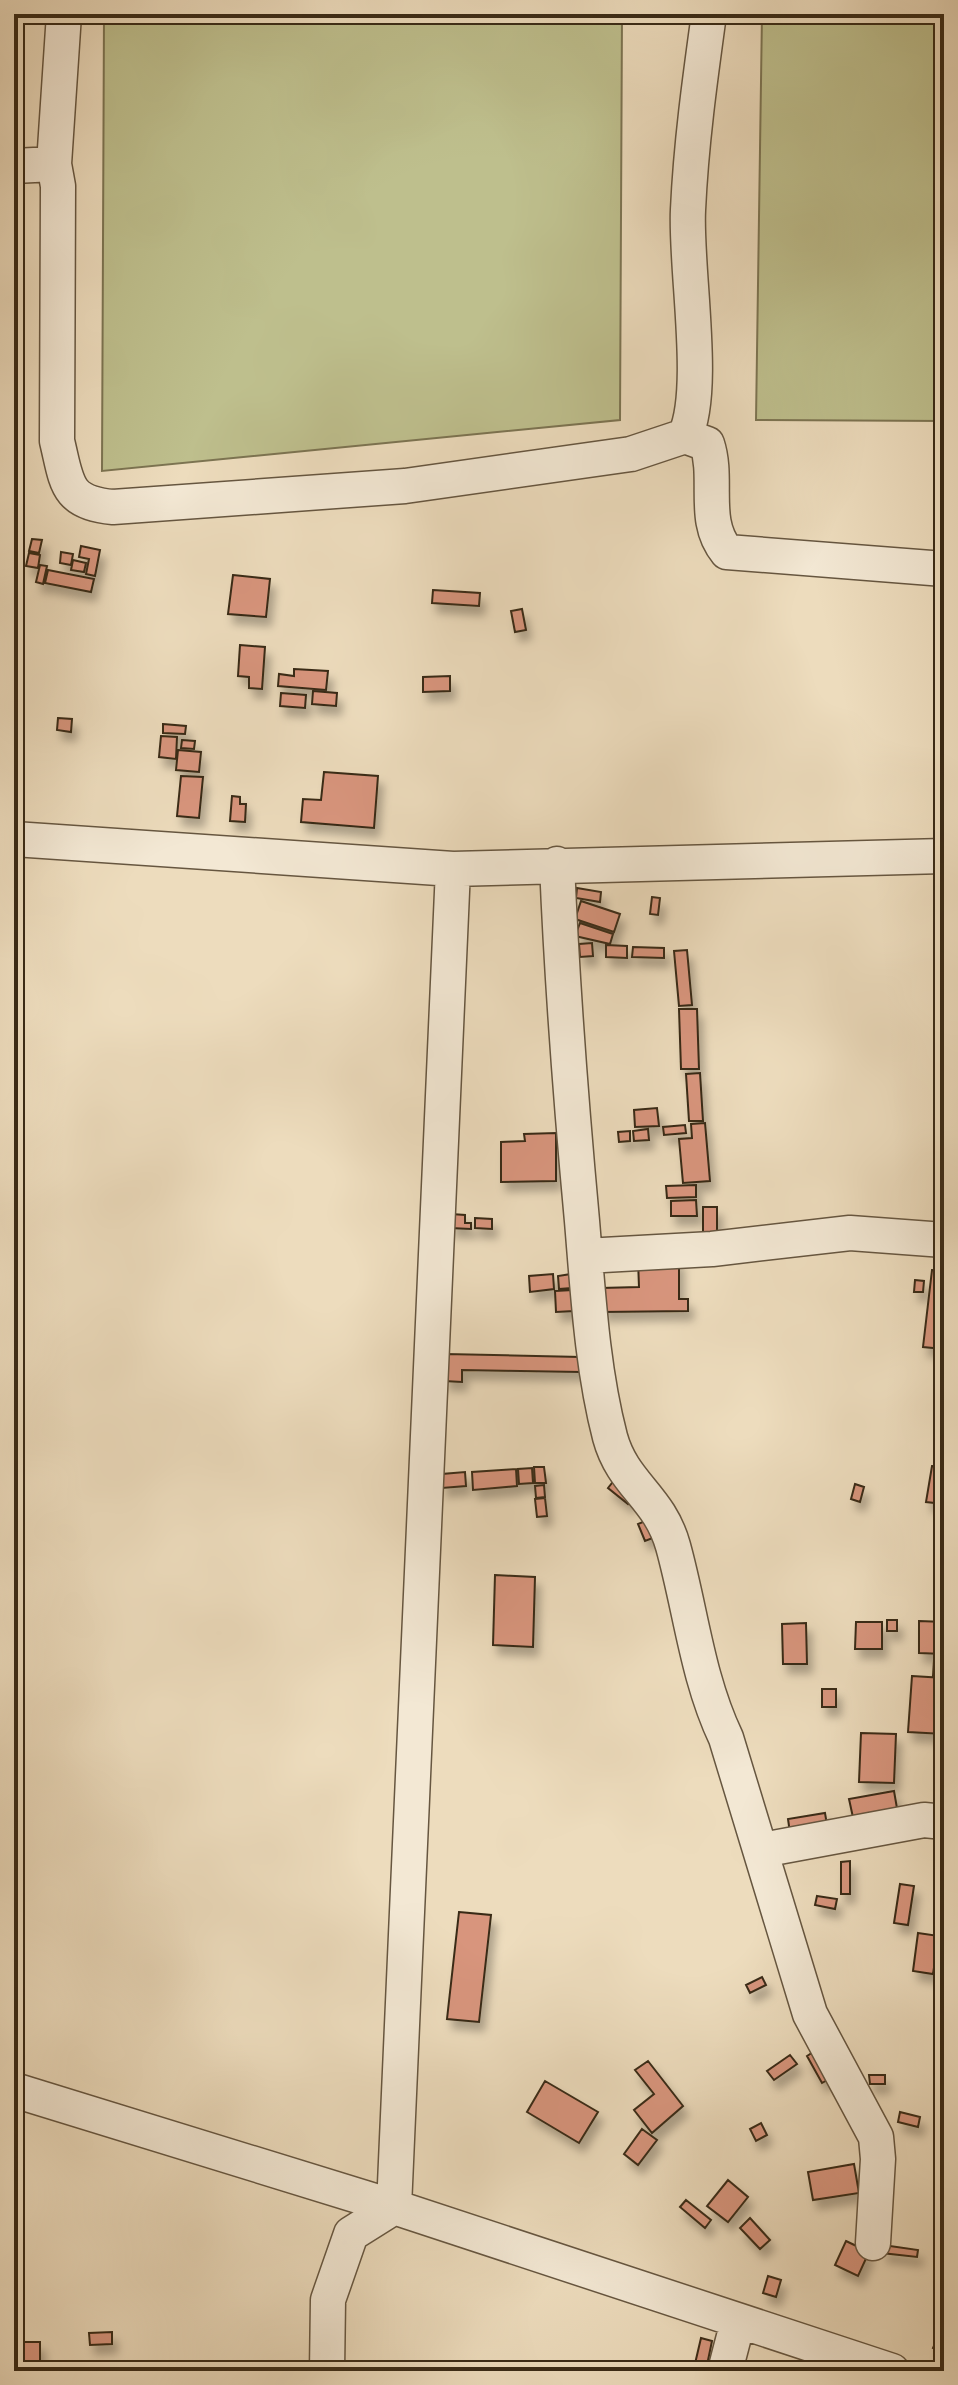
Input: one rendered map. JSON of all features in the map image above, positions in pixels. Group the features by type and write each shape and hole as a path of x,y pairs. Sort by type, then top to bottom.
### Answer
{"street":[{"path":"64,14 54,164 58,186 57,441 67,482 76,498 92,505 247,500 405,486 631,454 685,436 707,444 713,463 711,508 717,540 727,552 944,569"},
{"path":"685,436 691,422 693,376 688,211 709,14"},
{"path":"14,166 54,164"},
{"path":"14,839 453,869 944,856"},
{"path":"557,864 565,1026 585,1256 594,1340 610,1437 623,1471 663,1516 710,1704 726,1738 810,2014 823,2044 866,2113 876,2137 878,2159 873,2243"},
{"path":"394,2207 453,869"},
{"path":"585,1256 712,1249 850,1233 944,1240"},
{"path":"762,1850 924,1820 944,1822"},
{"path":"14,2090 394,2207 892,2371"},
{"path":"327,2371 328,2300 351,2234 394,2207"},
{"path":"725,2371 738,2321"}],"green space":[{"path":"104,14 622,14 620,420 102,471"},
{"path":"762,14 944,14 944,421 756,420"}],"building":[{"path":"32,539 42,540 39,553 29,551"},
{"path":"81,546 100,550 95,576 86,574 89,559 79,557"},
{"path":"61,552 73,554 71,565 60,563"},
{"path":"29,553 40,555 38,568 26,566"},
{"path":"73,560 86,563 84,572 71,570"},
{"path":"40,565 47,566 43,584 36,582"},
{"path":"48,570 94,579 91,592 45,583"},
{"path":"233,575 270,579 266,617 228,614"},
{"path":"433,590 480,593 479,606 432,603"},
{"path":"522,609 526,630 515,632 511,611"},
{"path":"240,645 265,647 262,689 249,688 249,677 238,676"},
{"path":"294,669 328,671 326,690 278,686 279,674 294,676"},
{"path":"450,676 450,691 423,692 423,677"},
{"path":"313,691 337,693 336,706 312,704"},
{"path":"281,693 306,695 305,708 280,706"},
{"path":"58,718 72,719 71,732 57,730"},
{"path":"163,724 186,726 185,734 163,733"},
{"path":"161,736 177,737 176,759 159,757"},
{"path":"182,740 195,741 194,749 181,748"},
{"path":"178,750 201,752 199,772 176,770"},
{"path":"324,772 378,776 374,828 301,822 303,799 321,800"},
{"path":"181,776 203,777 199,818 177,816"},
{"path":"232,796 240,797 240,804 246,804 245,822 230,821"},
{"path":"577,888 601,892 600,902 576,898"},
{"path":"652,897 660,898 658,915 650,914"},
{"path":"581,901 620,914 614,932 575,919"},
{"path":"580,923 613,934 610,944 575,936"},
{"path":"592,943 593,956 580,957 579,944"},
{"path":"606,945 627,946 627,958 606,957"},
{"path":"633,947 664,948 664,958 632,957"},
{"path":"687,950 692,1005 679,1006 674,951"},
{"path":"679,1009 697,1009 699,1069 681,1069"},
{"path":"700,1073 703,1121 689,1121 686,1074"},
{"path":"657,1108 659,1126 635,1127 634,1110"},
{"path":"705,1123 710,1181 683,1183 679,1139 692,1138 691,1124"},
{"path":"685,1125 686,1133 664,1135 663,1127"},
{"path":"648,1129 649,1140 634,1141 633,1131"},
{"path":"630,1131 630,1141 619,1142 618,1132"},
{"path":"556,1133 556,1181 501,1182 501,1142 525,1141 524,1134"},
{"path":"696,1185 696,1197 667,1198 666,1186"},
{"path":"696,1200 697,1216 671,1216 671,1201"},
{"path":"703,1207 717,1207 717,1237 703,1238"},
{"path":"451,1214 465,1215 465,1223 471,1223 471,1229 450,1228"},
{"path":"475,1218 492,1219 492,1229 475,1228"},
{"path":"679,1259 679,1299 688,1299 688,1311 601,1312 601,1288 639,1287 638,1260"},
{"path":"932,1270 944,1271 943,1349 923,1347"},
{"path":"553,1274 554,1289 530,1292 529,1276"},
{"path":"571,1274 572,1288 559,1289 558,1276"},
{"path":"915,1280 924,1281 923,1292 914,1292"},
{"path":"573,1290 574,1311 556,1312 555,1291"},
{"path":"445,1354 581,1357 581,1372 462,1370 462,1382 444,1381"},
{"path":"932,1466 944,1467 944,1504 926,1502"},
{"path":"534,1467 544,1467 546,1483 535,1483"},
{"path":"532,1468 533,1483 519,1484 518,1469"},
{"path":"516,1469 517,1486 473,1490 472,1472"},
{"path":"465,1472 466,1486 442,1488 442,1474"},
{"path":"616,1478 636,1494 628,1504 608,1488"},
{"path":"855,1484 864,1487 860,1502 851,1499"},
{"path":"544,1485 545,1497 536,1498 535,1486"},
{"path":"545,1498 547,1516 537,1517 535,1499"},
{"path":"650,1519 658,1536 645,1541 638,1524"},
{"path":"495,1575 535,1577 533,1647 493,1645"},
{"path":"887,1620 897,1620 897,1631 887,1631"},
{"path":"919,1621 944,1622 944,1654 919,1653"},
{"path":"856,1622 882,1622 882,1649 855,1649"},
{"path":"806,1623 807,1664 783,1664 782,1624"},
{"path":"934,1660 944,1660 944,1677 933,1676"},
{"path":"912,1676 944,1678 944,1734 908,1732"},
{"path":"822,1689 836,1689 836,1707 822,1707"},
{"path":"861,1733 896,1734 894,1783 859,1782"},
{"path":"894,1791 898,1814 854,1822 849,1799"},
{"path":"825,1813 827,1825 790,1833 788,1819"},
{"path":"850,1861 850,1894 841,1894 841,1862"},
{"path":"900,1884 914,1886 908,1925 894,1923"},
{"path":"817,1896 837,1899 835,1909 815,1905"},
{"path":"459,1912 491,1915 479,2022 447,2019"},
{"path":"918,1933 939,1936 933,1974 913,1971"},
{"path":"762,1977 766,1985 750,1993 746,1985"},
{"path":"815,2051 831,2078 822,2083 807,2056"},
{"path":"790,2055 797,2064 774,2080 767,2071"},
{"path":"648,2061 683,2106 652,2133 634,2110 654,2094 635,2070"},
{"path":"869,2075 885,2075 885,2084 870,2084"},
{"path":"545,2081 598,2112 579,2143 527,2112"},
{"path":"900,2112 920,2117 918,2127 898,2122"},
{"path":"761,2123 767,2135 756,2141 750,2129"},
{"path":"642,2129 657,2140 638,2165 624,2154"},
{"path":"854,2164 859,2193 813,2200 808,2172"},
{"path":"728,2180 748,2197 728,2222 707,2206"},
{"path":"686,2200 711,2220 705,2228 680,2207"},
{"path":"750,2218 770,2240 760,2249 740,2228"},
{"path":"846,2241 869,2252 858,2276 835,2265"},
{"path":"883,2245 918,2250 917,2257 882,2253"},
{"path":"768,2276 781,2280 776,2297 763,2293"},
{"path":"944,2324 944,2353 933,2348"},
{"path":"112,2332 112,2344 90,2345 89,2333"},
{"path":"701,2338 712,2341 706,2370 694,2368"},
{"path":"14,2342 40,2342 40,2365 14,2365"}]}
